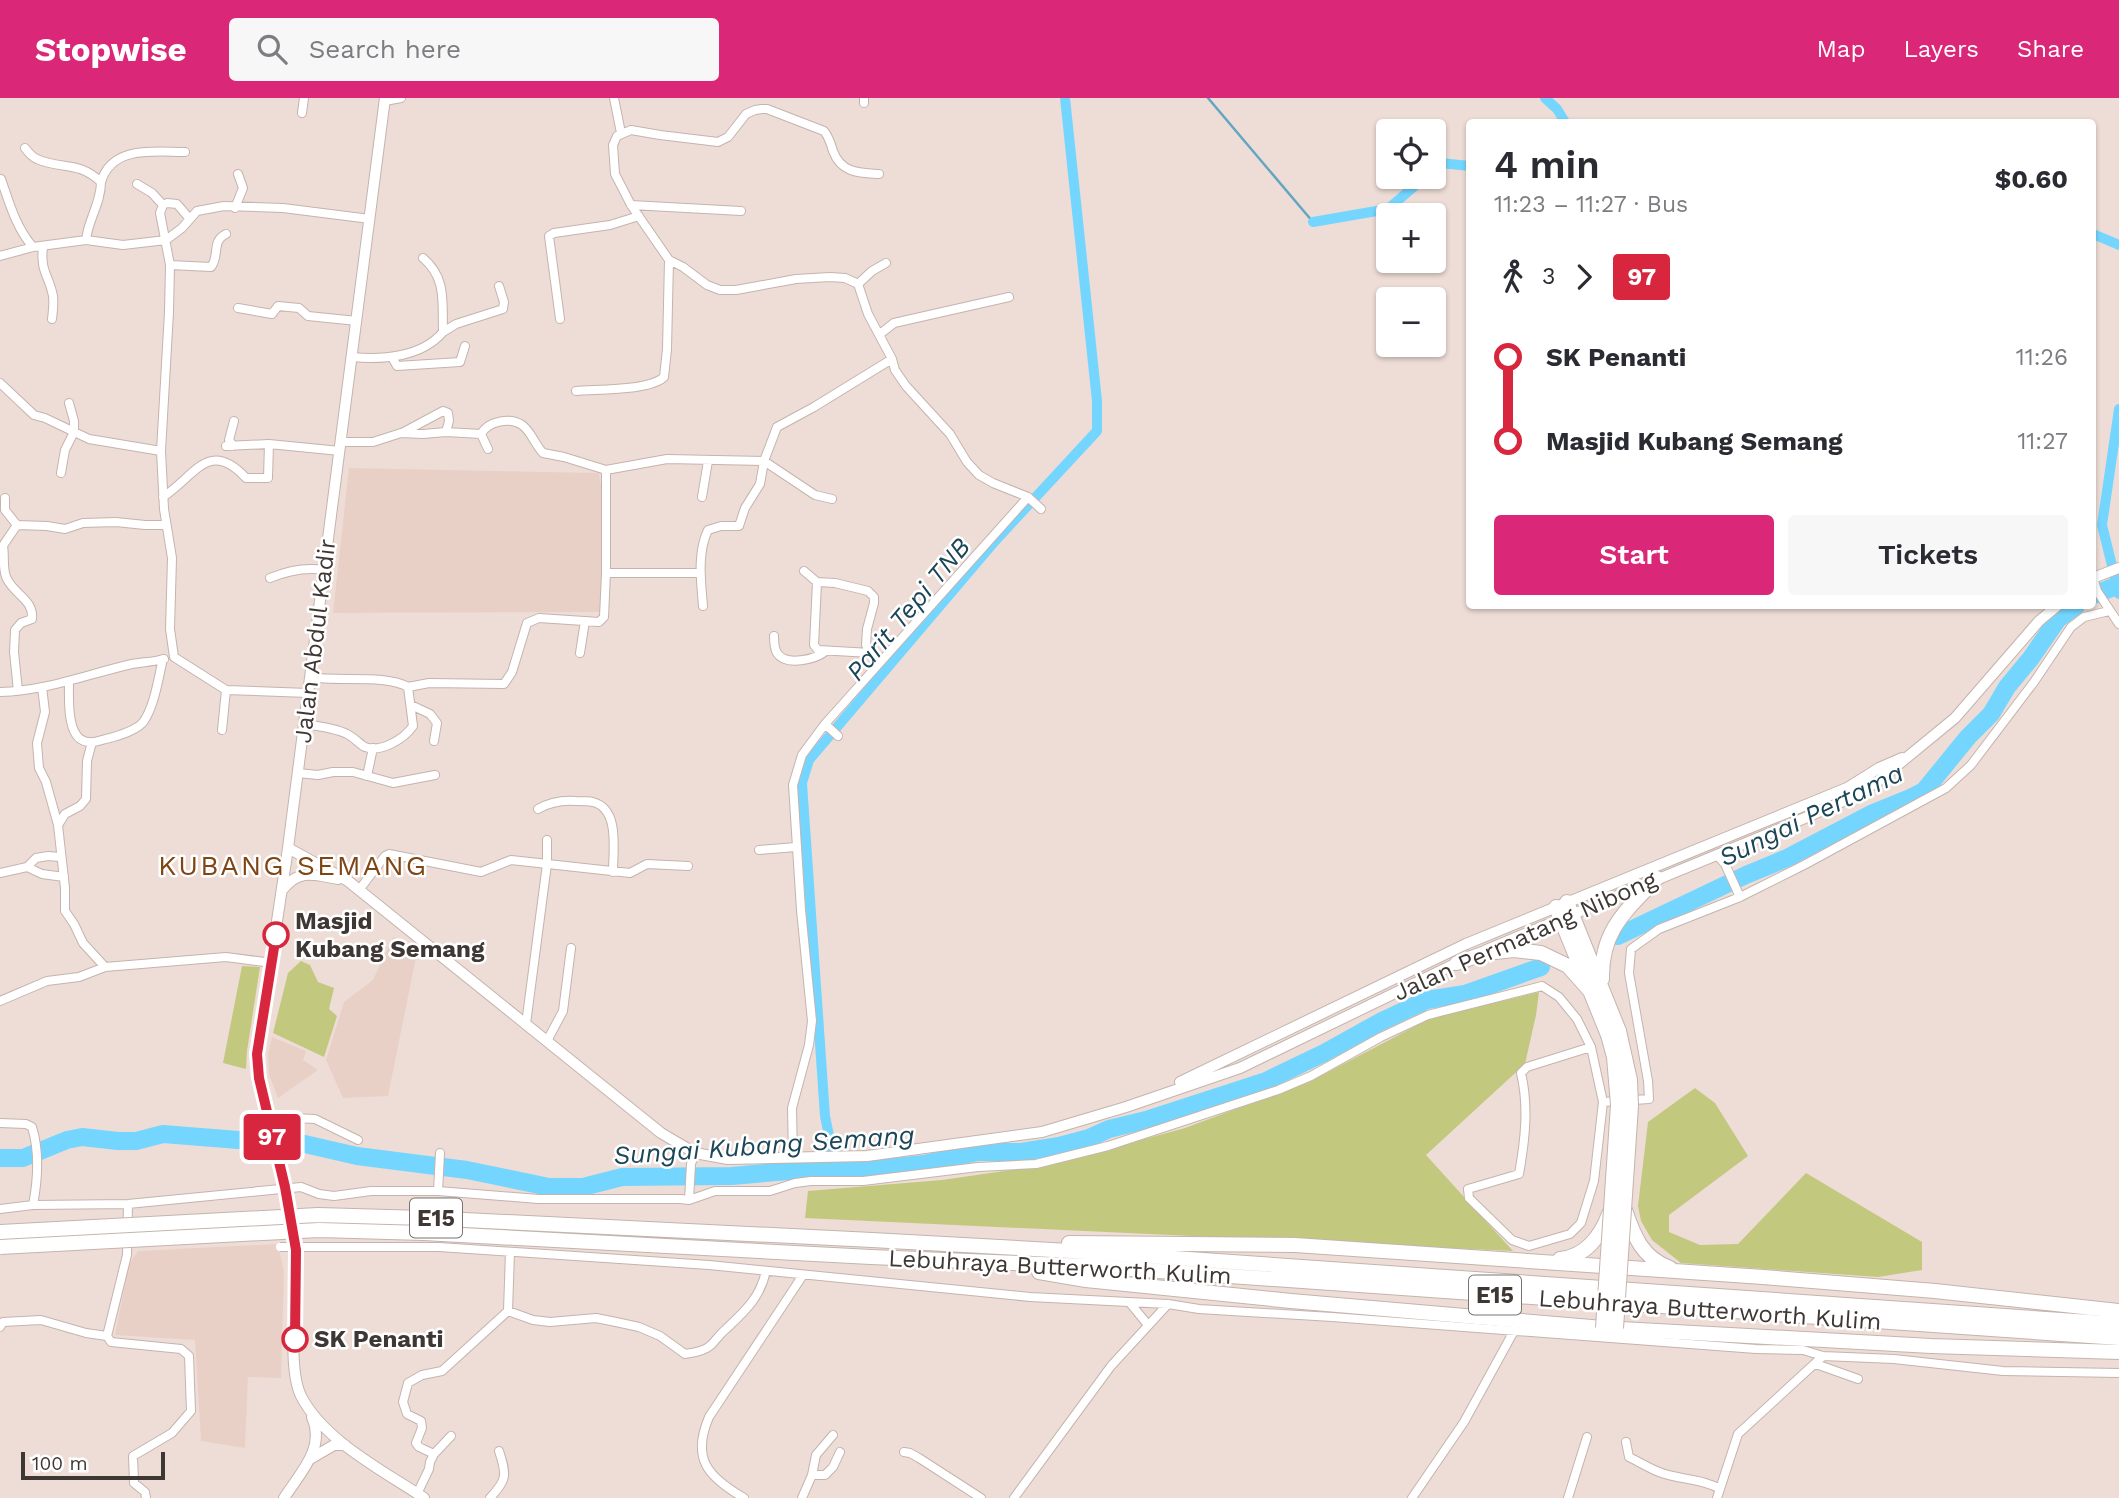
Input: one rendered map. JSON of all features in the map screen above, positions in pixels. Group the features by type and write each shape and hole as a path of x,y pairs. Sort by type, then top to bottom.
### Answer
{"highway":[{"path":"1596,990 1608,936 1623,914 1657,878"},
{"path":"1564,910 1630,1080 1631,1106 1618,1208 1610,1328"},
{"path":"1457,963 1485,953 1514,950 1541,953 1568,966 1596,990"},
{"path":"1524,1261 1571,1258 1590,1246 1618,1208"},
{"path":"1618,1208 1642,1250 1659,1264 1680,1272"},
{"name":"Lebuhraya Butterworth Kulim","path":"0,1232 318,1215 424,1217 995,1246 2119,1324"},
{"name":"Lebuhraya Butterworth Kulim","path":"0,1247 319,1230 424,1233 994,1264 1071,1265 2119,1338"},
{"path":"995,1246 1088,1242 1295,1245 1935,1291 2119,1311"},
{"path":"994,1264 1086,1280 1610,1328 1931,1346 2119,1352"}],"main road":[{"name":"Jalan Abdul Kadir","path":"309,1408 296,1381 294,1362 296,1250 284,1184 259,1078 257,1054 288,848 385,99"},
{"path":"2098,576 2119,568"},
{"name":"Jalan Permatang Nibong","path":"1126,1107 1466,944 1657,878 1848,799 1877,782 1955,719 2039,621 2053,609"},
{"name":"Jalan Permatang Nibong","path":"288,848 348,881 693,1158 867,1156 1042,1132 1240,1068 1564,910 1847,788 1879,768 1916,751"},
{"path":"282,891 290,880 309,874 348,881"},
{"path":"309,1408 331,1434 420,1496"},
{"path":"284,1498 316,1447 316,1424 309,1408"},
{"path":"310,1459 334,1445 345,1445"}],"street":[{"path":"302,113 304,98"},
{"path":"385,99 401,98"},
{"path":"614,98 621,133"},
{"path":"880,174 845,169 824,131 767,109 750,111 728,137 718,142 631,130 617,136 613,145 617,181 631,205 669,260 707,285 720,290 736,290 796,279 830,277 845,278 858,284 867,314 880,334 895,370 950,434 967,462 979,475 1030,498 1040,508"},
{"path":"24,148 34,159 75,166 101,182"},
{"path":"86,240 87,230 101,194 105,168 119,158 140,152 185,152"},
{"path":"235,208 243,188 238,174"},
{"path":"1,179 19,226 33,247"},
{"path":"136,184 152,193 163,205"},
{"path":"163,205 177,204 189,218"},
{"path":"163,205 160,213 170,265 161,451 163,497 172,558 170,629 174,656 226,690 308,693"},
{"path":"631,205 741,211"},
{"path":"0,256 33,247 86,240 123,245 166,240 182,228 197,211 224,206 283,208 370,219"},
{"path":"560,318 549,236 610,225 639,216"},
{"path":"170,265 211,267 215,262 216,244 220,237 226,234"},
{"path":"43,247 43,272 54,300 52,318"},
{"path":"423,258 433,266 441,286 443,332"},
{"path":"576,391 649,385 658,383 664,377 669,260"},
{"path":"858,284 886,263"},
{"path":"352,357 392,357 433,344 443,332 456,324 503,309 504,302 499,286"},
{"path":"880,334 894,323 1009,297"},
{"path":"238,308 271,314 278,306 299,308 308,316 357,321"},
{"path":"392,357 397,366 460,362 465,346"},
{"path":"703,606 700,573 704,538 708,530 721,526 739,526 745,508 760,485 764,461 776,427 892,359"},
{"path":"0,383 34,415 89,439 161,451"},
{"path":"61,473 65,450 74,432 69,403"},
{"path":"234,421 229,446 269,444 341,447 373,442 401,433 443,411 448,413 450,421 446,432"},
{"path":"481,433 494,422 521,425 543,453 606,470 667,459 764,461 815,495 832,499"},
{"path":"401,433 481,433"},
{"path":"481,433 488,449"},
{"path":"163,497 206,463 218,459 230,463 246,478 268,478 269,444"},
{"path":"702,497 708,461"},
{"path":"310,677 384,681 408,687 429,683 505,684 512,673 527,623 539,618 599,622 604,617 606,470"},
{"path":"5,498 5,510 17,525 65,529 83,523 166,524"},
{"path":"793,1157 792,1108 809,1045 812,1021 793,785 802,755 880,662 1030,498"},
{"path":"17,525 1,548 5,558 4,574 8,583 31,605 33,611 32,619 21,623 15,630 18,691"},
{"path":"270,578 280,573 311,568 324,570"},
{"path":"804,570 817,582 835,583 868,591 874,597 866,645 880,662"},
{"path":"606,573 700,573"},
{"path":"2098,576 2097,591 2119,624"},
{"path":"817,582 814,645 818,650 826,652 871,653"},
{"path":"1603,1102 1649,1098 1629,973 1631,950 1659,929 1740,897 1946,788 1971,765 2071,627 2084,617 2108,610"},
{"path":"580,653 585,621"},
{"path":"774,636 777,653 781,658 808,661 826,652"},
{"path":"0,692 69,682 135,663 151,663 174,656"},
{"path":"69,682 74,733 79,740 92,743 116,736 144,721 154,696 163,659"},
{"path":"42,687 45,712 37,743 39,768 46,782 58,825 65,911 83,943 105,967"},
{"path":"304,724 347,734 364,746 385,746 407,734 413,726 408,687"},
{"path":"222,730 226,690"},
{"path":"411,705 430,714 437,723 434,741"},
{"path":"827,725 838,735"},
{"path":"58,825 65,814 80,806 86,799 87,761 92,743"},
{"path":"367,776 373,748"},
{"path":"298,773 318,775 343,772 393,783 435,775"},
{"path":"538,808 562,800 594,802 607,811 614,836 613,872"},
{"path":"526,1024 547,863 547,840"},
{"path":"759,850 796,847"},
{"path":"359,890 385,856 389,855 481,873 507,860 630,873 647,864 688,866"},
{"path":"1717,855 1725,864 1740,897"},
{"path":"0,873 27,867 36,858 60,857"},
{"path":"27,867 42,874 64,877"},
{"path":"547,1041 562,1017 571,948"},
{"path":"0,1001 47,981 79,977 105,967 226,957 272,963"},
{"path":"0,1209 33,1205 128,1204 284,1184 334,1196 372,1191 438,1191 538,1199 680,1199 715,1191 770,1191 794,1183 863,1181 978,1167 1036,1164 1108,1146 1278,1090 1311,1076 1429,1014 1542,986 1559,997 1577,1019 1591,1046 1603,1102 1594,1181 1581,1223 1570,1234 1529,1246 1512,1240 1469,1198 1468,1189 1519,1174 1525,1140 1525,1093 1521,1073 1527,1068 1591,1046"},
{"path":"268,1121 315,1119 358,1140"},
{"path":"0,1123 26,1124 32,1127 37,1143 37,1181 33,1205"},
{"path":"438,1191 440,1155"},
{"path":"689,1197 693,1158"},
{"path":"107,1336 127,1255 128,1204"},
{"path":"280,1247 439,1247 709,1265 1030,1297 1168,1304 1199,1309 1756,1349 1803,1350 1823,1356 1894,1359 2003,1371 2119,1373"},
{"path":"434,1454 416,1443 422,1428 421,1421 407,1414 403,1402 408,1383 422,1375 442,1371 508,1311 510,1252"},
{"path":"508,1311 533,1320 550,1322 596,1318 616,1322 639,1327 660,1336 685,1354 699,1352 711,1346 751,1305 760,1291 766,1271"},
{"path":"744,1498 722,1485 706,1465 701,1449 702,1434 709,1417 803,1275"},
{"path":"1130,1303 1148,1325"},
{"path":"1014,1498 1111,1366 1168,1304"},
{"path":"0,1327 3,1322 41,1320 107,1336 111,1342 181,1349 189,1356 191,1411 173,1433 134,1456 134,1483 145,1492 146,1498"},
{"path":"1412,1498 1464,1422 1514,1331"},
{"path":"1718,1494 1738,1434 1823,1356"},
{"path":"1816,1364 1858,1379"},
{"path":"802,1498 812,1475 816,1455 833,1434"},
{"path":"420,1496 434,1454 451,1436"},
{"path":"1568,1498 1587,1437"},
{"path":"1626,1442 1629,1457 1660,1472 1710,1484 1718,1494"},
{"path":"490,1498 503,1484 505,1468 499,1451"},
{"path":"812,1475 825,1475 833,1467 840,1452"},
{"path":"904,1452 919,1458 981,1498"}],"shaded area":[{"path":"349,468 599,473 605,510 600,612 333,613"},
{"path":"393,937 417,952 388,1096 343,1098 326,1060 344,1002 373,980"},
{"path":"272,1037 306,1051 303,1060 318,1070 278,1098 269,1075 268,1054"},
{"path":"278,1244 284,1272 281,1378 248,1377 245,1448 201,1441 195,1340 115,1335 129,1264 138,1251"}],"green space":[{"path":"301,961 310,965 318,982 334,988 329,1009 337,1016 324,1057 273,1033 288,973"},
{"path":"242,966 260,967 246,1069 223,1063"},
{"path":"1539,992 1525,1064 1426,1155 1513,1251 805,1218 808,1191 942,1180 1053,1164 1185,1128 1311,1081 1431,1018"},
{"path":"1695,1088 1715,1103 1748,1156 1669,1215 1669,1232 1700,1245 1738,1244 1806,1173 1922,1242 1922,1270 1878,1277 1681,1263 1652,1240 1641,1221 1638,1206 1648,1122"}],"waterway":[{"name":"Parit Tepi TNB","path":"836,1170 825,1116 802,783 809,760 995,541 1097,431 1097,401 1065,98"},
{"path":"1208,98 1313,222"},
{"path":"1545,98 1563,119"},
{"path":"1446,164 1466,166"},
{"path":"1313,222 1388,209 1411,189"},
{"path":"2096,235 2119,245"},
{"path":"2119,409 2102,525 2119,594"},
{"name":"Sungai Pertama","path":"2096,594 2119,585"},
{"name":"Sungai Pertama","path":"1618,936 1924,791 1968,737 1991,714 2007,687 2058,619 2072,609"},
{"name":"Sungai Kubang Semang","path":"296,1142 357,1156 467,1170 549,1187 583,1187 622,1177 732,1176 885,1168 924,1164 977,1152 1021,1152 1089,1138 1109,1129 1146,1120 1266,1081 1427,1000 1465,994 1541,967"},
{"name":"Sungai Kubang Semang","path":"0,1158 23,1158 67,1140 82,1137 136,1141 163,1134 251,1141"}],"bus line":[{"name":"97","path":"276,935 257,1054 259,1078 285,1187 296,1250 295,1339"}],"place":[{"name":"Masjid Kubang Semang","path":"276,935"},
{"name":"SK Penanti","path":"295,1339"}],"district":[{"name":"KUBANG SEMANG","path":"293,865"}]}
